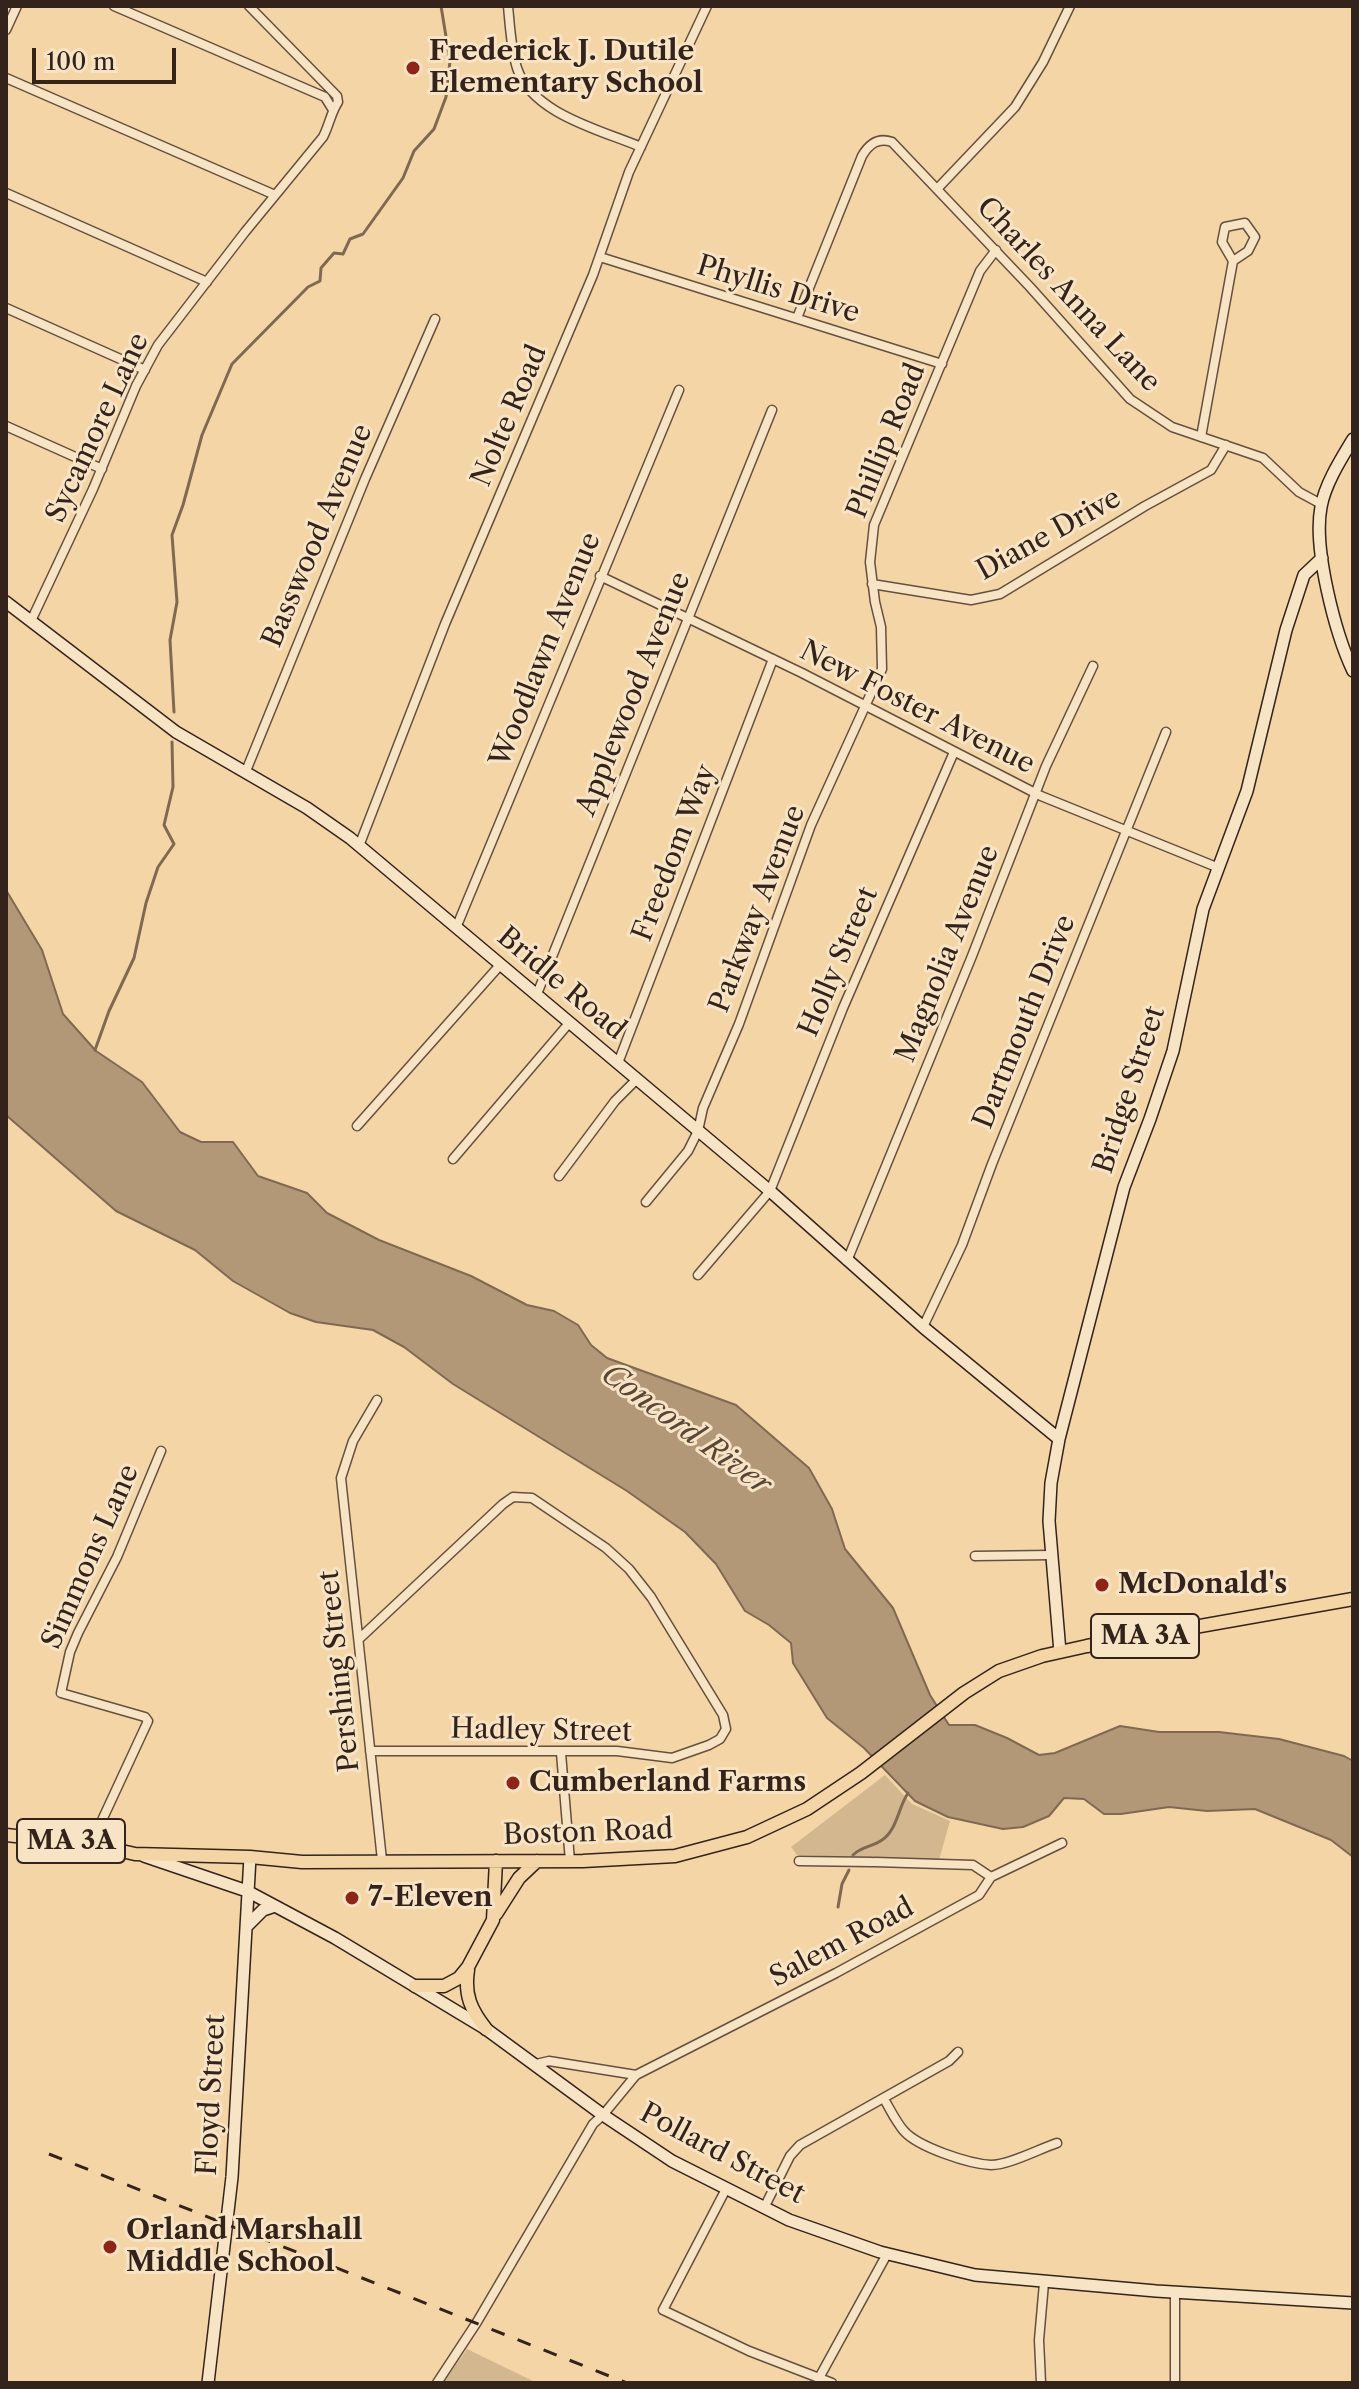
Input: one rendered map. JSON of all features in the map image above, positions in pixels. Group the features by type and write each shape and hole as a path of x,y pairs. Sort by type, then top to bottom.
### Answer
{"main road":[{"path":"1353,439 1321,504 1318,532 1339,631 1353,671"},
{"name":"Bridge Street","path":"1060,1652 1051,1555 1051,1483 1059,1439 1124,1187 1173,1051 1203,909 1248,785 1296,596 1304,575 1322,558"},
{"name":"Bridle Road","path":"6,602 176,732 307,808 359,846 770,1191 923,1327 1059,1439"},
{"name":"Boston Road","path":"6,1835 91,1844 135,1854 250,1857 302,1862 642,1860 675,1856 735,1841 807,1809 861,1773 964,1693 999,1671 1060,1652 1353,1599"},
{"name":"Pollard Street","path":"135,1854 247,1891 335,1938 486,2029 603,2115 672,2161 789,2220 887,2254 975,2275 1044,2283 1353,2303"},
{"name":"Floyd Street","path":"208,2383 230,2204 250,1857"},
{"path":"493,1920 496,1861"},
{"path":"415,1986 444,1986 459,1978 519,1878 537,1861"},
{"path":"245,1927 263,1910 275,1906"},
{"path":"468,1967 468,2000 486,2029"}],"street":[{"path":"6,30 17,6"},
{"path":"114,6 325,97 333,110 338,102 337,96 249,6"},
{"path":"508,6 518,71 536,98 570,118 641,147"},
{"name":"Nolte Road","path":"359,846 445,624 600,257 620,195 707,6"},
{"path":"938,188 1015,107 1043,62 1070,6"},
{"path":"6,78 275,195"},
{"name":"Sycamore Lane","path":"31,621 158,345 323,137 332,121 333,110"},
{"name":"Charles Anna Lane","path":"797,318 862,156 869,146 880,140 896,143 1130,399 1172,427 1263,458 1299,492 1321,504"},
{"path":"6,193 207,282"},
{"path":"1201,437 1233,261 1222,242 1225,227 1245,223 1255,237 1248,251 1233,261"},
{"name":"Phillip Road","path":"866,705 882,669 883,649 870,562 874,525 981,269 996,250"},
{"name":"Phyllis Drive","path":"600,257 942,364"},
{"path":"6,308 145,370"},
{"name":"Basswood Avenue","path":"246,771 365,479 435,319"},
{"name":"Woodlawn Avenue","path":"456,928 679,390"},
{"name":"Applewood Avenue","path":"537,994 772,410"},
{"path":"6,426 102,469"},
{"name":"Diane Drive","path":"872,584 971,600 1000,594 1145,506 1211,470 1226,445"},
{"name":"New Foster Avenue","path":"600,576 866,705 1037,794 1219,868"},
{"name":"Freedom Way","path":"618,1063 773,659"},
{"name":"Magnolia Avenue","path":"847,1261 1046,766 1093,666"},
{"name":"Parkway Avenue","path":"646,1202 688,1151 698,1131 703,1108 739,1024 811,825 866,705"},
{"name":"Dartmouth Drive","path":"923,1327 962,1245 1166,732"},
{"name":"Holly Street","path":"698,1275 770,1191 843,1008 954,752"},
{"path":"357,1126 501,964"},
{"path":"453,1159 570,1022"},
{"path":"559,1176 615,1101 637,1079"},
{"name":"Pershing Street","path":"377,1400 353,1441 341,1478 382,1860"},
{"name":"Simmons Lane","path":"91,1844 148,1721 145,1717 61,1693 70,1652 117,1557 161,1451"},
{"name":"Hadley Street","path":"359,1639 503,1504 513,1497 532,1498 594,1539 640,1581 723,1715 726,1729 720,1739 709,1745 672,1758 617,1751 370,1751"},
{"path":"975,1556 1051,1555"},
{"path":"561,1753 570,1861"},
{"name":"Salem Road","path":"437,2383 477,2322 593,2124 636,2075 836,1973 979,1895 991,1877 1062,1843"},
{"path":"799,1861 973,1865 991,1877"},
{"path":"764,2208 790,2156 800,2145 949,2061 958,2052"},
{"path":"536,2064 549,2061 636,2075"},
{"path":"884,2099 904,2131 913,2138 931,2148 973,2161 992,2165 1002,2163 1057,2143"},
{"path":"726,2189 663,2310 749,2351 832,2383"},
{"path":"819,2378 887,2254"},
{"path":"1041,2383 1039,2340 1044,2283"},
{"path":"1175,2292 1175,2383"}],"shaded area":[{"path":"885,1775 912,1804 950,1821 939,1860 797,1855 791,1847"},
{"path":"467,2349 537,2383 443,2383"}],"water":[{"name":"Concord River","path":"6,890 42,950 63,1014 96,1051 142,1082 180,1132 201,1142 233,1142 258,1176 307,1193 327,1213 379,1240 471,1276 527,1305 554,1311 578,1325 591,1345 607,1358 736,1405 809,1468 832,1509 845,1549 893,1608 930,1695 949,1725 975,1725 1039,1755 1055,1753 1120,1726 1159,1732 1219,1732 1279,1739 1344,1756 1353,1761 1353,1857 1331,1840 1255,1809 1207,1811 1169,1807 1104,1814 1084,1799 1064,1798 1049,1816 1023,1827 1003,1829 948,1817 915,1801 864,1748 827,1718 793,1663 791,1643 745,1611 716,1564 685,1532 627,1491 453,1384 404,1347 373,1330 316,1322 290,1313 233,1281 195,1250 116,1211 6,1115"}],"waterway":[{"path":"174,712 170,640 177,602 172,535 202,435 232,364 308,287 320,281 321,268 334,253 343,254 350,239 363,234 403,178 414,151 434,129 446,97 450,61 441,6"},
{"path":"95,1050 134,958 146,903 158,867 174,844 164,825 173,787 172,742"},
{"path":"853,1855 887,1836 908,1793"},
{"path":"838,1907 842,1884 849,1870"}],"railway":[{"path":"49,2154 627,2383"}],"place":[{"name":"Frederick J. Dutile Elementary School","path":"413,68"},
{"name":"McDonald's","path":"1102,1585"},
{"name":"Cumberland Farms","path":"513,1783"},
{"name":"7-Eleven","path":"352,1898"},
{"name":"Orland Marshall Middle School","path":"110,2247"}]}
